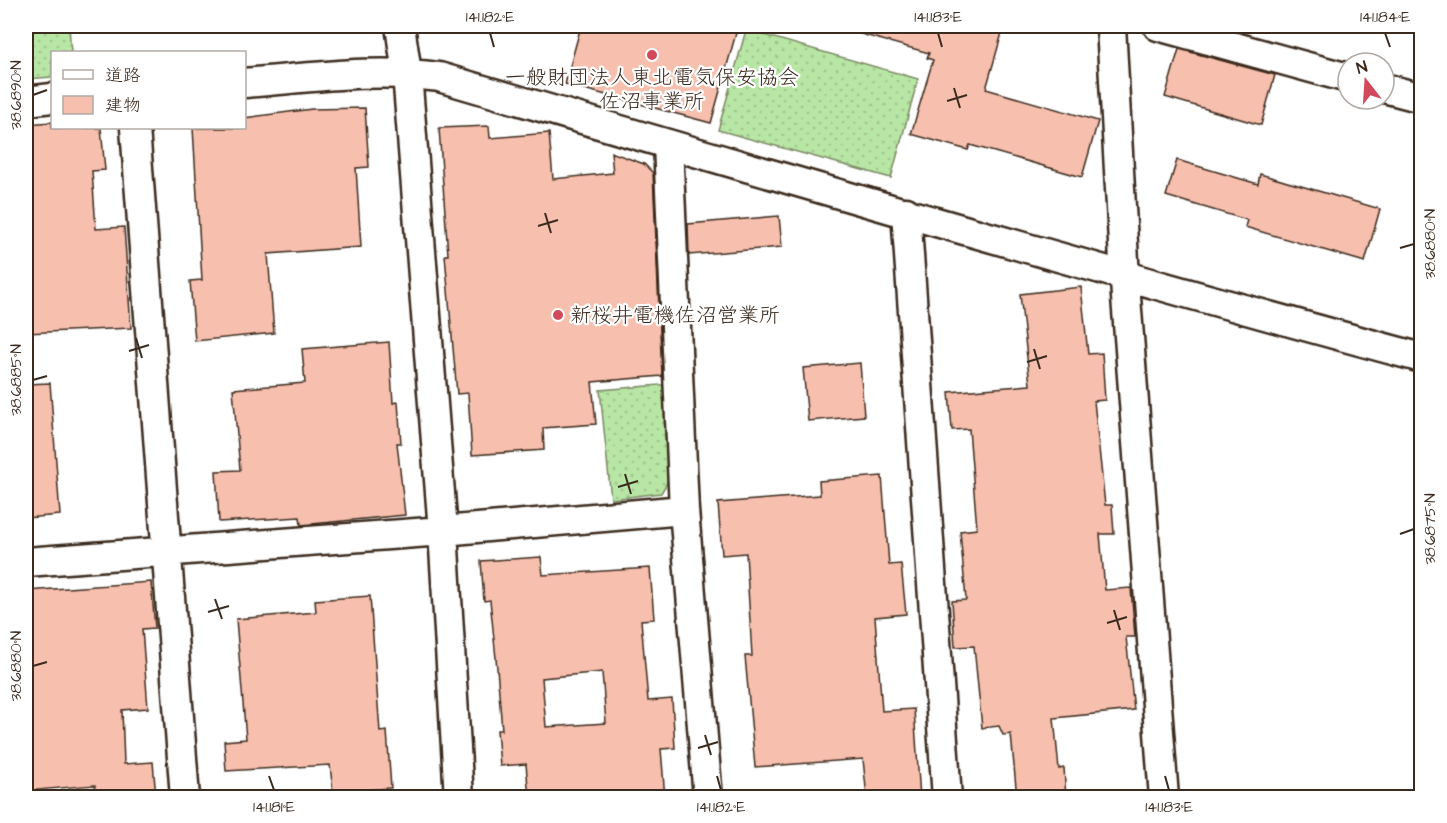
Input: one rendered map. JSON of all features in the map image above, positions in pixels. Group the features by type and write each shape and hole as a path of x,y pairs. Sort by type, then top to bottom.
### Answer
{"street":[{"path":"400,26 407,73 442,531 459,798"},
{"path":"1111,26 1126,278 1164,798"},
{"path":"1158,26 1336,75"},
{"path":"246,83 407,73 439,78 906,212 1126,278 1422,358"},
{"path":"1396,91 1422,98"},
{"path":"26,101 51,99"},
{"path":"135,129 185,798"},
{"path":"668,144 684,510 708,798"},
{"path":"906,212 947,798"},
{"path":"26,562 442,531 684,510"}],"green space":[{"path":"26,26 69,26 71,51 51,51 51,77 26,79"},
{"path":"746,30 918,79 891,178 718,130"},
{"path":"672,384 674,471 661,493 611,499 600,390"}],"building":[{"name":"一般財団法人東北電気保安協会 佐沼事業所","path":"581,26 738,26 711,123 565,84"},
{"path":"858,26 1004,26 986,89 1098,121 1082,177 970,145 968,150 911,134 933,60 927,58 929,53 857,33"},
{"path":"1179,49 1275,75 1261,125 1165,97"},
{"path":"365,108 369,167 356,168 361,247 268,254 274,333 195,341 190,281 202,280 193,129 246,129 246,118 312,109"},
{"path":"51,122 51,129 101,129 105,170 92,171 96,229 124,227 131,328 26,333 26,124"},
{"path":"489,126 490,138 549,133 553,179 613,173 611,152 644,164 653,173 662,376 592,382 596,424 543,428 544,450 472,455 468,393 457,394 445,255 448,255 439,128"},
{"path":"1177,160 1258,184 1260,174 1380,209 1365,262 1245,227 1247,220 1166,196"},
{"path":"779,216 782,247 689,255 688,224"},
{"path":"1081,287 1088,354 1102,353 1105,400 1094,401 1105,505 1112,505 1114,534 1100,534 1105,590 1131,588 1135,637 1126,637 1134,710 1054,718 1059,769 1064,768 1066,798 1017,798 1011,734 1003,735 999,726 982,728 974,646 955,647 952,601 966,600 960,531 977,529 969,429 952,430 949,392 1030,385 1020,294"},
{"path":"389,342 393,403 398,402 401,443 397,443 405,515 301,525 300,517 219,522 216,471 240,470 233,389 305,383 302,349"},
{"path":"860,363 864,416 808,421 803,368"},
{"path":"50,383 60,515 26,518 26,384"},
{"path":"882,476 889,565 901,564 906,614 875,617 882,711 914,709 920,798 867,798 863,759 755,767 745,656 752,656 746,553 722,555 718,503 820,495 819,481"},
{"path":"541,557 543,575 650,568 654,619 641,620 648,701 672,699 675,748 661,749 665,798 529,798 526,764 500,766 497,730 502,730 497,668 490,600 484,601 481,561","holes":["602,672 606,723 546,727 542,678"]},
{"path":"151,582 155,628 142,629 148,708 122,710 124,764 153,762 156,798 96,798 95,785 26,791 26,591"},
{"path":"370,596 380,732 387,731 391,788 333,792 330,765 226,771 224,741 246,739 236,619 316,612 315,600"}],"place":[{"name":"一般財団法人東北電気保安協会 佐沼事業所","path":"652,55"},
{"name":"新桜井電機佐沼営業所","path":"558,315"}]}
